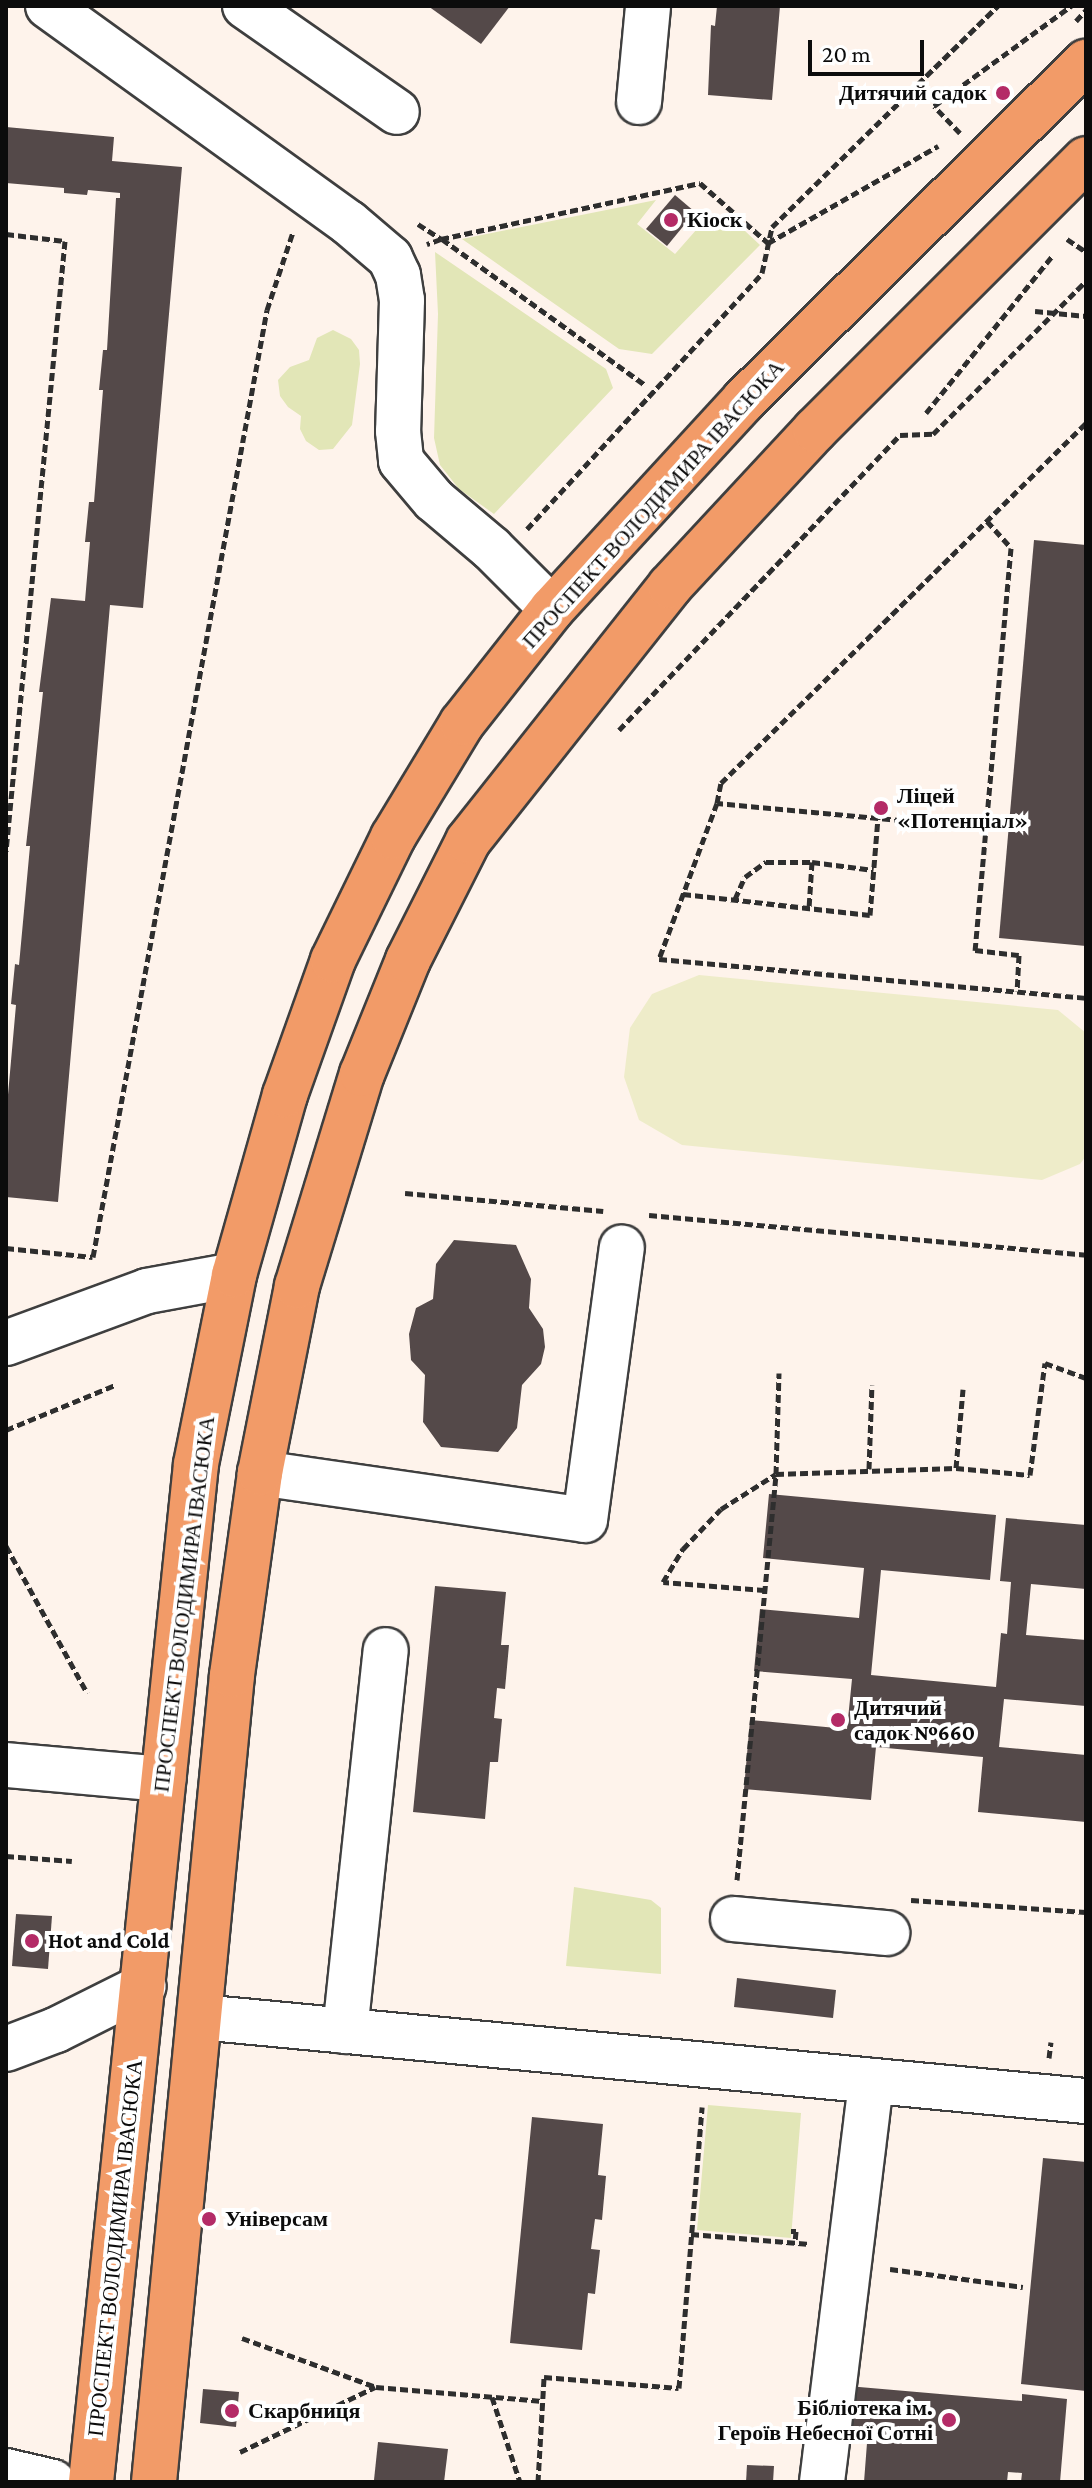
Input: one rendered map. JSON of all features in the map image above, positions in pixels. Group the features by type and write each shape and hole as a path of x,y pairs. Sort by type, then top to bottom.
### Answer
{"main road":[{"name":"ПРОСПЕКТ ВОЛОДИМИРА ІВАСЮКА","path":"91,2482 196,1464 234,1275 285,1095 333,960 393,837 462,723 552,609 744,400 1086,62"},
{"path":"154,2482 232,1675 260,1473 297,1286 362,1074 408,960 468,841 670,586 815,430 1086,159"}],"lane":[{"path":"48,6 349,223 390,258 398,275 402,300 398,431 401,461 434,500 552,609"},
{"path":"245,6 397,112"},
{"path":"639,102 648,6"},
{"path":"260,1473 585,1520 619,1225"},
{"path":"6,1343 147,1291 234,1275"},
{"path":"345,2031 386,1650"},
{"path":"6,1765 163,1779"},
{"path":"733,1919 897,1916"},
{"path":"6,2049 56,2030 144,1986"},
{"path":"200,2017 1086,2101"},
{"path":"822,2482 871,2081"},
{"path":"6,2471 53,2482"}],"path":[{"path":"500,558 762,273 772,227 998,6"},
{"path":"768,243 960,134 934,106 1071,6"},
{"path":"645,385 441,239 700,183 768,243"},
{"path":"6,1248 93,1257 267,310 296,224"},
{"path":"6,234 65,241 6,851"},
{"path":"926,413 1067,239 1086,252"},
{"path":"619,730 900,435 933,434 1086,281"},
{"path":"1035,311 1086,316"},
{"path":"1086,423 721,783 717,803 659,959 1086,998"},
{"path":"987,521 1011,548 975,950 1019,955 1017,991"},
{"path":"717,803 986,828"},
{"path":"683,894 870,915 878,818"},
{"path":"735,899 745,877 766,862 812,862 873,870"},
{"path":"809,908 812,862"},
{"path":"405,1193 597,1211 619,1225 1086,1255"},
{"path":"597,1211 619,1225"},
{"path":"765,1590 663,1582 683,1549 721,1509 776,1474 956,1468 1030,1475 1045,1363 1086,1378"},
{"path":"733,1919 776,1474 779,1373"},
{"path":"6,1430 115,1385"},
{"path":"869,1469 872,1385"},
{"path":"956,1468 963,1389"},
{"path":"6,1546 87,1693"},
{"path":"6,1856 72,1861"},
{"path":"897,1916 1086,1912"},
{"path":"538,2482 544,2377 679,2388 703,2092"},
{"path":"791,2231 796,2231 795,2243"},
{"path":"691,2234 871,2249 887,2268 902,2273 1023,2287"},
{"path":"242,2338 376,2387 542,2401"},
{"path":"240,2452 376,2387"},
{"path":"492,2397 520,2482"}],"green space":[{"path":"656,200 637,224 675,254 697,229 729,216 760,245 652,354 619,349 462,239"},
{"path":"435,252 606,369 613,388 494,514 459,489 440,465 434,438 438,314"},
{"path":"333,330 351,339 359,350 360,364 352,425 333,449 319,450 306,441 300,429 301,416 288,407 280,396 278,380 290,367 309,360 317,338"},
{"path":"574,1887 651,1900 661,1908 661,1974 566,1966"},
{"path":"708,2105 801,2113 791,2238 697,2230"}],"shaded area":[{"path":"699,975 1058,1010 1086,1033 1086,1156 1080,1164 1042,1180 682,1145 639,1120 624,1077 630,1028 652,994"}],"building":[{"path":"428,6 510,6 481,44"},
{"path":"717,6 780,6 772,100 708,95 711,25 715,26"},
{"path":"6,127 114,137 112,161 182,167 143,608 110,605 58,1202 6,1197 6,1117 16,1005 11,1004 15,964 19,965 30,846 26,846 43,692 39,692 51,598 85,601 90,542 85,542 89,502 94,502 103,390 99,390 103,350 107,350 116,198 120,198 120,193 88,190 87,195 64,193 64,188 6,183"},
{"name":"Кіоск","path":"675,195 695,212 667,246 646,229"},
{"path":"1034,540 1086,545 1086,946 999,938"},
{"path":"454,1240 516,1245 531,1279 529,1308 543,1329 545,1347 541,1364 522,1385 517,1428 498,1452 441,1447 423,1422 425,1375 411,1360 409,1334 416,1308 433,1299 436,1264"},
{"path":"769,1494 996,1515 990,1580 881,1570 871,1675 996,1687 1001,1633 1007,1634 1011,1582 1000,1581 1006,1518 1086,1525 1086,1589 1031,1584 1026,1635 1086,1640 1086,1706 1004,1699 999,1747 1086,1755 1086,1822 978,1812 983,1757 876,1747 871,1800 744,1789 750,1720 847,1729 852,1679 754,1671 760,1609 859,1618 864,1568 763,1558"},
{"path":"435,1586 506,1592 501,1645 509,1645 505,1689 497,1688 494,1718 502,1719 498,1762 490,1762 485,1819 413,1812"},
{"name":"Hot and Cold","path":"16,1914 52,1916 48,1969 12,1966"},
{"path":"737,1978 836,1990 833,2018 734,2007"},
{"path":"532,2117 603,2124 598,2175 606,2176 602,2220 595,2219 591,2249 600,2250 595,2294 588,2293 582,2350 510,2343"},
{"path":"1043,2158 1086,2162 1086,2391 1021,2384"},
{"name":"Бібліотека ім. Героїв Небесної Сотні","path":"836,2385 1022,2401 1022,2394 1067,2399 1060,2482 1021,2482 1022,2473 1008,2472 1007,2482 864,2482 867,2443 830,2439"},
{"path":"203,2389 239,2392 236,2427 200,2423"},
{"path":"378,2442 448,2449 444,2482 374,2480"},
{"path":"747,2465 774,2466 773,2482 746,2482"}],"place":[{"name":"Дитячий садок","path":"1003,93"},
{"name":"Кіоск","path":"671,220"},
{"name":"Ліцей «Потенціал»","path":"881,808"},
{"name":"Дитячий садок №660","path":"838,1720"},
{"name":"Hot and Cold","path":"32,1941"},
{"name":"Універсам","path":"209,2219"},
{"name":"Скарбниця","path":"232,2411"},
{"name":"Бібліотека ім. Героїв Небесної Сотні","path":"949,2420"}]}
